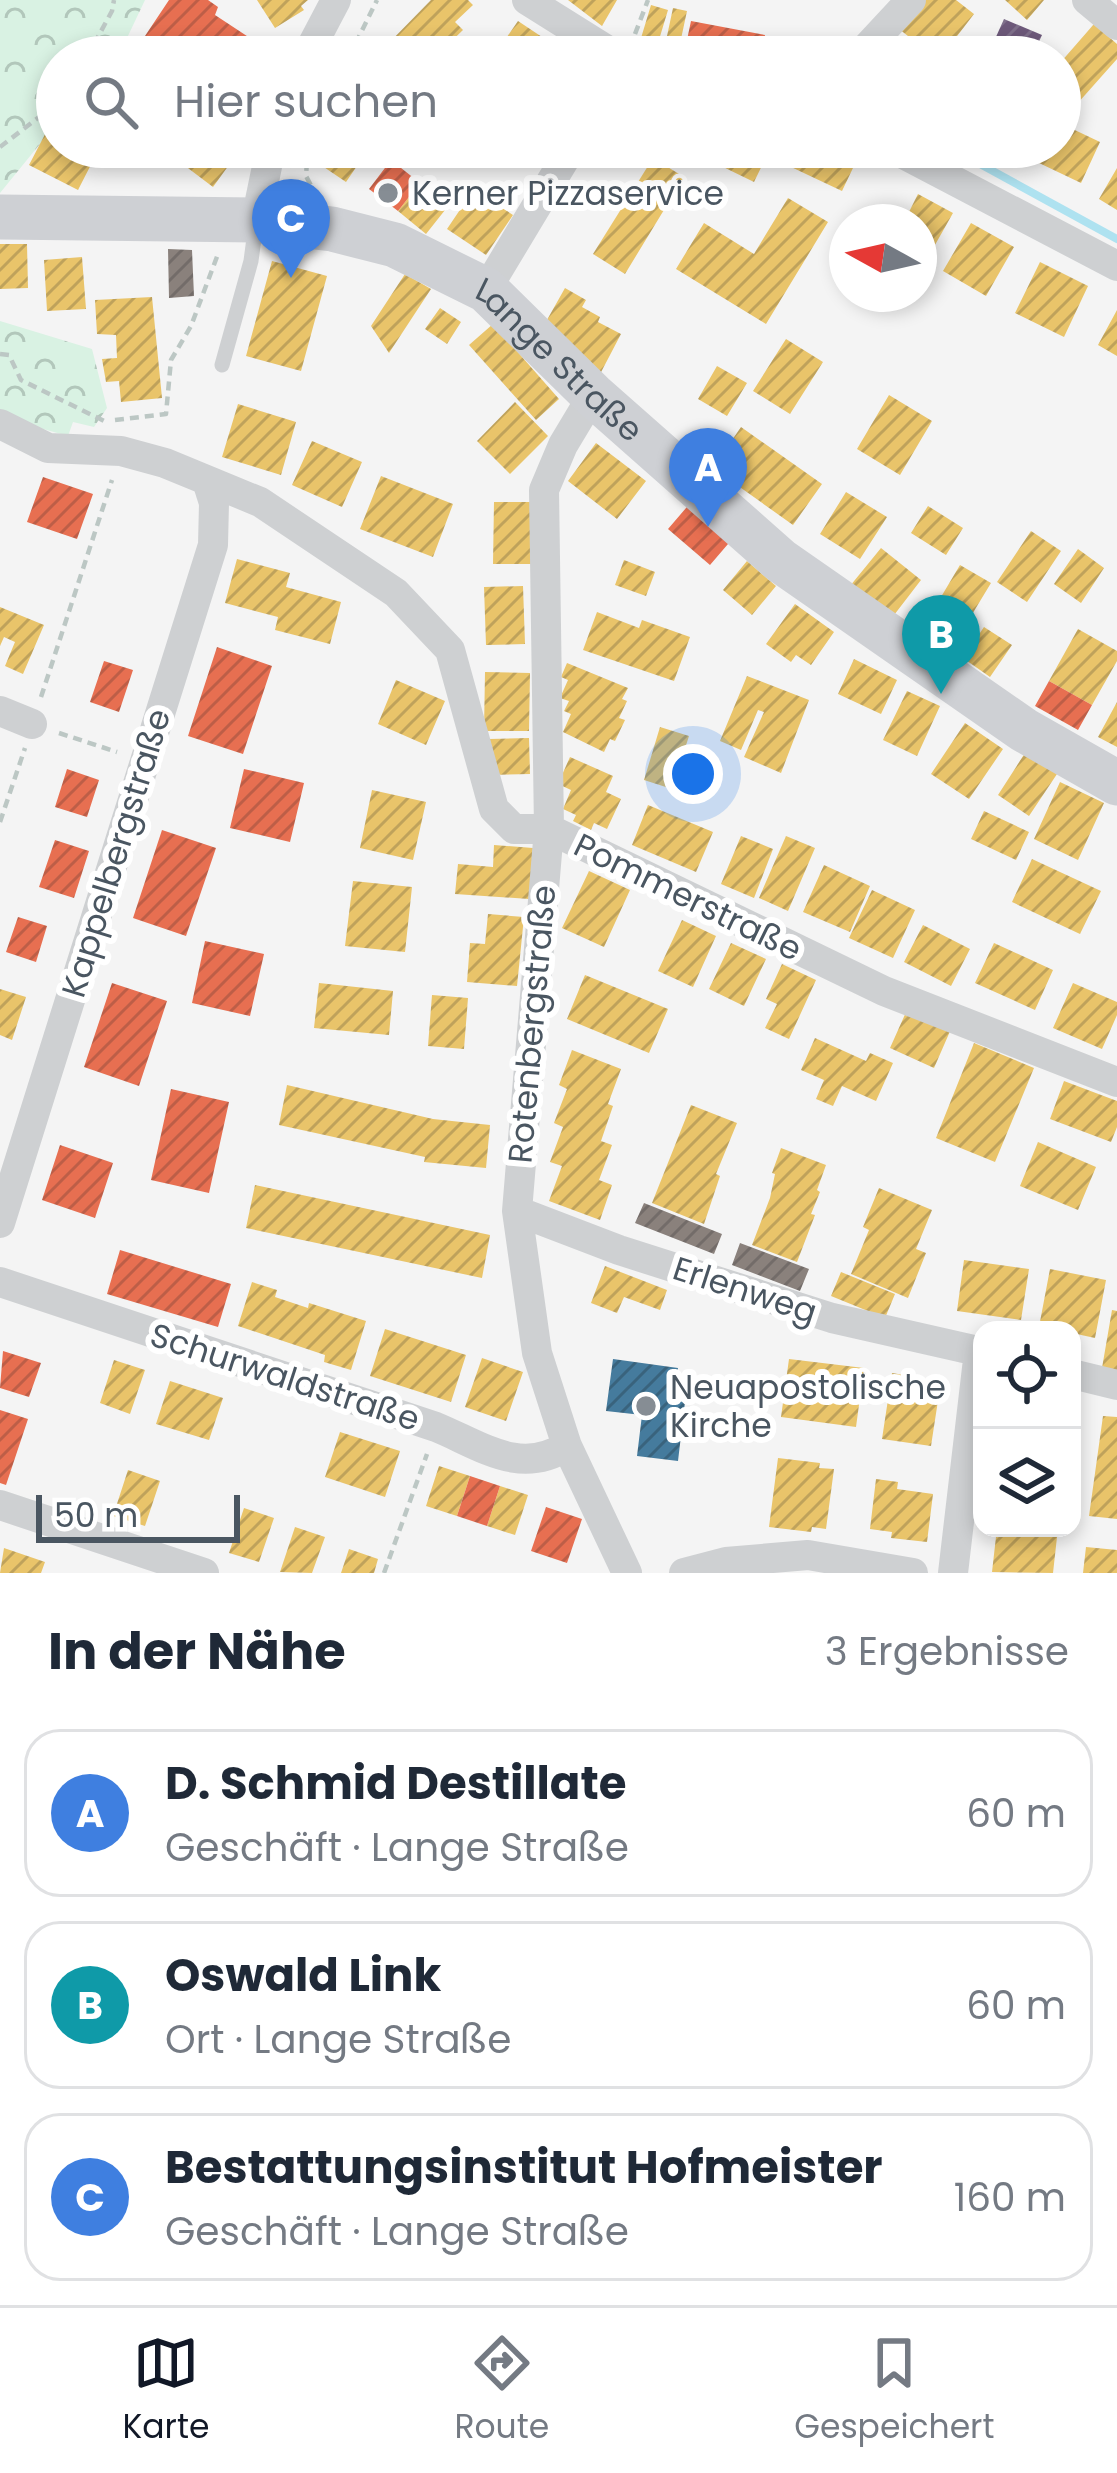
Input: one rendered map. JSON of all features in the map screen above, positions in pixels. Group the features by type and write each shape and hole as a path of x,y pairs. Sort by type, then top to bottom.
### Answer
{"main road":[{"name":"Lange Straße","path":"0,217 256,220 332,230 395,244 486,290 593,395 781,561 1024,730 1117,782"}],"street":[{"path":"317,36 335,0"},
{"path":"527,0 601,36"},
{"path":"878,36 911,0"},
{"path":"1087,0 1117,25"},
{"path":"256,220 267,168"},
{"path":"486,290 559,168"},
{"path":"930,168 1117,266"},
{"name":"Rotenbergstraße","path":"593,395 563,445 544,490 549,830 517,1211 537,1353 567,1446 627,1573"},
{"name":"Pommerstraße","path":"0,424 48,448 109,441 260,502 396,593 450,650 494,809 514,830 549,830 884,992 1117,1082"},
{"name":"Kappelbergstraße","path":"0,1222 213,545 214,502 207,481"},
{"path":"0,711 32,724"},
{"name":"Erlenweg","path":"517,1211 619,1250 832,1318 973,1349"},
{"name":"Schurwaldstraße","path":"0,1282 436,1427 527,1462 548,1458 567,1446"},
{"path":"1081,1376 1117,1384"},
{"name":"Erlenweg","path":"953,1573 973,1409"},
{"path":"0,1505 138,1563 204,1573"},
{"path":"684,1573 726,1562 808,1555 913,1573"}],"lane":[{"path":"222,365 251,261 256,220"}],"path":[{"path":"98,36 114,0"},
{"path":"359,36 377,0"},
{"path":"632,36 648,0"},
{"path":"0,148 36,120"},
{"path":"109,441 167,417 171,360 216,259"},
{"path":"0,354 9,355 21,380 109,441"},
{"path":"0,823 32,724 109,441"},
{"path":"32,724 145,761"},
{"path":"384,1573 436,1427"}],"green space":[{"path":"0,0 145,0 128,36 36,36 36,149 0,193"},
{"path":"0,321 92,349 107,408 94,427 73,422 68,436 22,423 0,411"}],"building: Wohnen":[{"path":"257,0 308,0 301,6 304,10 275,28"},
{"path":"431,0 468,0 473,5 455,22 463,30 457,36 396,36"},
{"path":"568,0 617,0 602,26"},
{"path":"922,0 956,0 974,14 957,36 908,36 899,29"},
{"path":"1005,0 1044,0 1027,20"},
{"path":"651,5 668,10 660,36 642,36"},
{"path":"673,8 687,11 682,36 667,36"},
{"path":"518,21 540,36 508,36"},
{"path":"1094,24 1117,44 1117,59 1081,100 1081,39"},
{"path":"1081,133 1100,142 1081,183 1050,168 1081,168"},
{"path":"36,152 36,168 89,168 78,190 29,165"},
{"path":"188,168 227,168 213,187"},
{"path":"325,168 356,168 346,182"},
{"path":"647,168 669,168 684,177 625,274 593,254"},
{"path":"725,168 761,168 754,182"},
{"path":"793,168 853,168 842,191"},
{"path":"1117,168 1117,210 1099,199"},
{"path":"420,183 449,205 426,234 398,211"},
{"path":"474,189 513,215 486,255 447,229"},
{"path":"918,194 936,204 913,204"},
{"path":"788,198 828,222 766,324 676,269 704,223 754,254"},
{"path":"937,204 953,213 937,241"},
{"path":"971,223 1014,247 986,296 943,271"},
{"path":"0,244 27,244 28,288 0,289"},
{"path":"82,257 86,309 47,311 44,260"},
{"path":"272,261 327,276 301,371 246,356"},
{"path":"1040,262 1088,286 1064,337 1015,313"},
{"path":"405,274 431,289 389,353 371,326"},
{"path":"565,288 586,300 582,307 600,317 598,322 621,334 599,376 543,327"},
{"path":"152,297 162,398 121,402 119,381 106,382 102,359 117,358 116,335 97,334 95,300"},
{"path":"440,308 461,322 447,344 425,329"},
{"path":"1117,310 1117,356 1098,345"},
{"path":"493,324 559,399 536,420 469,345"},
{"path":"786,339 823,362 790,414 753,391"},
{"path":"717,366 747,383 727,416 698,399"},
{"path":"889,395 932,421 900,475 857,449"},
{"path":"515,402 548,436 510,474 477,441"},
{"path":"238,404 296,422 281,475 222,457"},
{"path":"741,427 822,484 793,525 713,468"},
{"path":"312,441 362,462 342,507 292,485"},
{"path":"596,443 646,481 617,519 568,481"},
{"path":"381,476 453,504 433,557 360,529"},
{"path":"846,492 887,517 860,559 820,534"},
{"path":"494,502 542,502 541,564 493,564"},
{"path":"928,506 963,528 946,555 911,533"},
{"path":"1031,531 1061,551 1027,602 997,582"},
{"path":"881,548 921,580 891,619 850,586"},
{"path":"1078,549 1104,568 1081,603 1054,584"},
{"path":"237,559 290,573 286,587 341,602 330,644 275,630 278,617 225,603"},
{"path":"624,560 655,572 646,596 615,585"},
{"path":"747,561 776,586 752,615 723,590"},
{"path":"960,565 991,583 968,621 938,602"},
{"path":"523,586 525,644 486,645 484,587"},
{"path":"795,604 834,632 811,665 796,655 791,662 766,644"},
{"path":"0,607 44,625 23,674 5,666 15,642 4,637 0,646"},
{"path":"597,612 639,628 642,620 690,637 674,681 583,650"},
{"path":"984,627 1012,645 990,677 963,658"},
{"path":"1078,629 1117,651 1117,661 1092,705 1049,681"},
{"path":"854,659 897,680 881,714 838,694"},
{"path":"567,663 628,688 619,718 625,720 604,752 563,732 571,714 564,711 569,701 560,698 568,680 561,677"},
{"path":"485,672 530,673 529,731 484,731"},
{"path":"747,676 809,700 781,773 744,757 764,712 758,710 741,750 720,741"},
{"path":"396,680 445,701 426,745 378,724"},
{"path":"907,691 940,706 917,756 883,740"},
{"path":"1117,702 1117,747 1098,737"},
{"path":"965,723 1003,749 969,799 931,774"},
{"path":"660,727 689,736 672,789 644,780"},
{"path":"529,738 530,774 489,775 489,739"},
{"path":"1025,753 1057,774 1029,816 998,795"},
{"path":"570,757 613,776 606,792 621,799 607,829 594,823 591,830 573,821 576,815 563,809 571,790 558,784"},
{"path":"1060,782 1104,803 1078,860 1034,839"},
{"path":"372,790 426,802 413,860 360,848"},
{"path":"648,805 713,832 696,872 632,845"},
{"path":"984,811 1029,832 1016,860 971,839"},
{"path":"741,836 773,849 754,898 721,884"},
{"path":"786,836 815,848 788,911 759,898"},
{"path":"494,845 533,848 529,899 455,894 458,864 493,867"},
{"path":"1032,859 1101,891 1080,934 1012,902"},
{"path":"824,865 870,886 850,932 803,912"},
{"path":"589,871 630,890 604,947 562,928"},
{"path":"353,881 412,887 405,952 345,946"},
{"path":"872,890 915,910 893,958 849,938"},
{"path":"488,914 524,917 517,986 467,982 470,943 485,944"},
{"path":"682,920 716,936 693,987 658,971"},
{"path":"923,925 970,949 951,986 904,962"},
{"path":"731,943 766,959 744,1006 709,989"},
{"path":"994,943 1053,970 1035,1010 975,983"},
{"path":"782,964 816,980 789,1039 765,1028 777,1004 766,999"},
{"path":"585,975 668,1009 649,1053 567,1019"},
{"path":"319,983 393,991 389,1035 314,1028"},
{"path":"1073,983 1117,1002 1117,1015 1102,1049 1053,1028"},
{"path":"0,989 26,997 12,1040 0,1035"},
{"path":"432,995 468,998 464,1049 428,1046"},
{"path":"907,1010 951,1029 934,1068 890,1048"},
{"path":"815,1038 866,1061 870,1053 893,1063 876,1101 842,1086 833,1106 816,1099 824,1080 801,1070"},
{"path":"974,1043 1034,1068 995,1162 936,1138"},
{"path":"572,1050 621,1069 601,1141 612,1145 599,1180 612,1185 600,1220 549,1201 562,1166 550,1162 563,1127 554,1123 567,1089 559,1085"},
{"path":"1064,1081 1117,1101 1117,1127 1111,1142 1050,1119"},
{"path":"287,1085 433,1119 490,1125 486,1168 424,1162 425,1157 279,1125"},
{"path":"691,1105 737,1123 716,1174 720,1176 704,1224 652,1203"},
{"path":"1038,1142 1096,1167 1078,1210 1020,1186"},
{"path":"781,1148 826,1165 811,1214 815,1215 797,1262 752,1245 770,1198"},
{"path":"255,1185 490,1235 482,1278 246,1228"},
{"path":"879,1188 932,1210 916,1249 926,1253 908,1298 851,1274"},
{"path":"964,1260 1029,1269 1021,1320 957,1311"},
{"path":"605,1266 667,1290 660,1310 624,1297 617,1313 591,1303"},
{"path":"1050,1269 1106,1280 1095,1338 1081,1335 1081,1321 1040,1321"},
{"path":"841,1272 895,1294 885,1318 831,1296"},
{"path":"252,1282 277,1290 275,1297 366,1321 351,1370 324,1362 325,1355 238,1326"},
{"path":"1112,1310 1117,1311 1117,1371 1102,1368"},
{"path":"385,1329 466,1355 451,1402 370,1376"},
{"path":"482,1358 523,1372 506,1421 465,1407"},
{"path":"789,1359 864,1368 856,1427 781,1417"},
{"path":"114,1360 145,1370 130,1414 100,1403"},
{"path":"892,1373 941,1381 931,1446 882,1439"},
{"path":"170,1381 223,1398 209,1440 156,1424"},
{"path":"1103,1416 1117,1417 1117,1519 1089,1516"},
{"path":"340,1432 400,1451 385,1497 325,1477"},
{"path":"778,1458 834,1469 826,1529 769,1527"},
{"path":"439,1466 470,1476 457,1516 426,1506"},
{"path":"128,1470 160,1481 145,1526 113,1516"},
{"path":"876,1479 898,1482 897,1489 933,1494 927,1542 891,1538 892,1532 870,1529"},
{"path":"500,1486 528,1495 515,1535 487,1526"},
{"path":"244,1508 274,1518 259,1562 229,1553"},
{"path":"295,1527 325,1537 312,1573 280,1572"},
{"path":"996,1537 1057,1537 1053,1573 992,1572"},
{"path":"1086,1547 1117,1550 1117,1573 1083,1573"},
{"path":"4,1548 45,1562 41,1573 0,1573"},
{"path":"349,1549 378,1559 374,1573 341,1573"}],"building: Handel":[{"path":"169,0 208,0 218,7 215,15 247,36 145,36"},
{"path":"691,21 765,35 765,36 688,36"},
{"path":"385,168 401,168 420,183 398,211 369,189"},
{"path":"43,477 93,494 77,539 27,522"},
{"path":"692,501 734,537 710,565 668,529"},
{"path":"217,647 272,666 243,754 188,736"},
{"path":"104,661 133,670 119,712 90,702"},
{"path":"1049,681 1092,705 1078,730 1035,706"},
{"path":"67,769 99,780 87,817 55,807"},
{"path":"244,769 304,783 290,842 230,828"},
{"path":"162,830 216,848 186,936 133,918"},
{"path":"55,840 89,851 74,898 39,887"},
{"path":"18,917 47,926 36,962 6,952"},
{"path":"205,941 264,954 250,1016 192,1003"},
{"path":"112,983 167,1001 139,1086 84,1067"},
{"path":"171,1089 229,1102 209,1193 151,1180"},
{"path":"60,1145 113,1163 95,1218 42,1200"},
{"path":"120,1250 231,1284 218,1327 107,1294"},
{"path":"3,1351 41,1363 29,1397 0,1388"},
{"path":"0,1410 28,1419 6,1485 0,1483"},
{"path":"470,1476 500,1486 487,1526 457,1516"},
{"path":"546,1507 582,1519 567,1563 531,1551"}],"building: Büros":[{"path":"1004,19 1042,35 1042,36 996,36"}],"building: Öffentlich":[{"name":"Neuapostolische Kirche","path":"613,1359 678,1368 674,1401 685,1402 678,1461 637,1456 642,1415 606,1411"}],"building: Industrie":[{"path":"168,249 192,250 194,296 169,298"},
{"path":"644,1203 722,1234 714,1254 635,1223"},
{"path":"740,1243 809,1269 800,1291 732,1265"}],"waterway":[{"path":"987,168 1117,239"}],"place":[{"name":"Kerner Pizzaservice","path":"388,193"},
{"name":"Bestattungsinstitut Hofmeister","path":"291,278"},
{"name":"D. Schmid Destillate","path":"708,527"},
{"name":"Oswald Link","path":"941,694"},
{"name":"Neuapostolische Kirche","path":"646,1406"}]}
